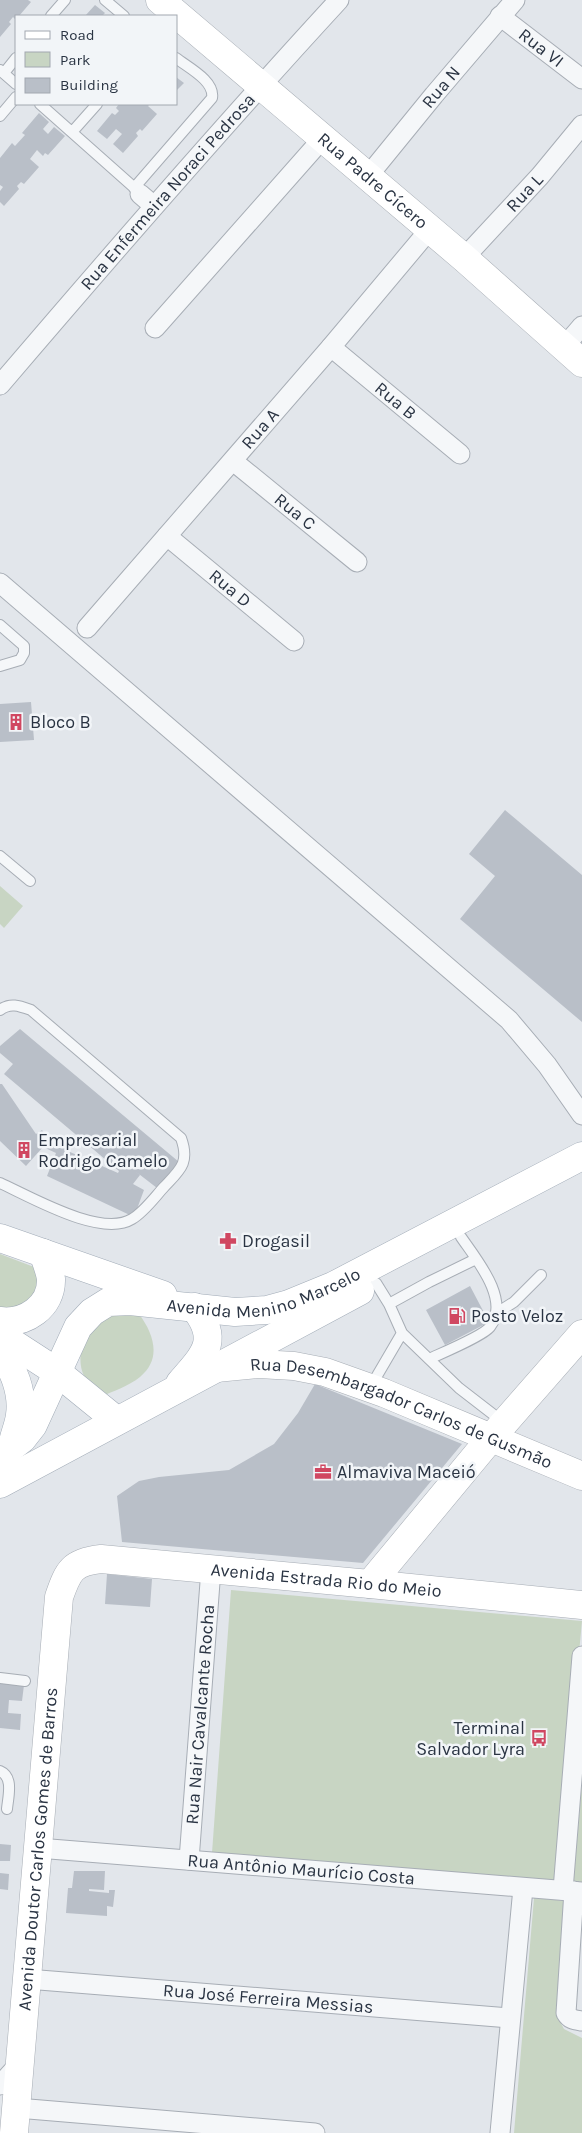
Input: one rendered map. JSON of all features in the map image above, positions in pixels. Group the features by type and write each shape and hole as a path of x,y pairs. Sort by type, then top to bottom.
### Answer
{"street":[{"name":"Rua Padre Cícero","path":"160,0 177,15"},
{"name":"Rua Enfermeira Noraci Pedrosa","path":"2,379 143,196 260,86 339,0"},
{"name":"Rua N","path":"368,176 515,0"},
{"name":"Rua Padre Cícero","path":"178,15 464,258 573,355"},
{"name":"Rua VI","path":"500,16 582,79"},
{"name":"Rua L","path":"464,258 540,176 582,125"},
{"path":"155,328 323,138"},
{"name":"Rua A","path":"87,628 331,348 430,229"},
{"path":"573,355 582,326"},
{"name":"Rua B","path":"331,348 460,454"},
{"name":"Rua C","path":"233,461 357,562"},
{"name":"Rua D","path":"166,536 294,641"},
{"path":"0,583 509,1020 547,1065 582,1115"},
{"name":"Avenida Menino Marcelo","path":"5,1452 22,1439 32,1425 78,1328 92,1312 108,1302 130,1301 235,1312 267,1310 289,1304 333,1286 582,1156"},
{"name":"Avenida Menino Marcelo","path":"0,1484 86,1439 116,1420 216,1368 382,1294 468,1248 582,1172"},
{"path":"0,1238 194,1307 204,1319 208,1329 208,1340 201,1358 174,1390"},
{"path":"0,1321 18,1320 29,1316 42,1307 50,1292 51,1279 44,1253"},
{"path":"370,1584 497,1430 582,1334"},
{"path":"0,1336 57,1372 116,1420"},
{"path":"0,1352 15,1377 19,1394 20,1414 5,1452"},
{"name":"Rua Desembargador Carlos de Gusmão","path":"216,1368 259,1364 294,1366 326,1372 497,1430 582,1476"},
{"name":"Avenida Estrada Rio do Meio","path":"73,1567 85,1561 101,1560 582,1605"},
{"name":"Avenida Doutor Carlos Gomes de Barros","path":"16,2120 59,1597 65,1580 73,1567"},
{"name":"Rua Nair Cavalcante Rocha","path":"189,1860 211,1569"},
{"path":"574,2017 573,1891 582,1656"},
{"name":"Rua Antônio Maurício Costa","path":"38,1848 573,1891"},
{"path":"500,2133 523,1888"},
{"name":"Rua José Ferreira Messias","path":"27,1980 510,2018"},
{"path":"0,2084 20,2063"},
{"path":"16,2120 315,2133"}],"lane":[{"path":"52,15 65,0"},
{"path":"105,0 123,15"},
{"path":"15,59 2,72 15,83"},
{"path":"41,105 73,131 143,196 212,98 214,91 210,84 178,60"},
{"path":"0,116 15,98"},
{"path":"73,131 95,105"},
{"path":"0,625 24,646 24,652 20,660 0,666"},
{"path":"0,856 30,881"},
{"path":"0,1010 6,1006 18,1005 31,1010 181,1138 185,1149 182,1167 140,1214 130,1220 117,1224 96,1224 76,1217 0,1183"},
{"path":"429,1359 490,1327 496,1314 494,1289 468,1248"},
{"path":"496,1314 514,1302 541,1275"},
{"path":"382,1294 402,1334 459,1388 497,1430"},
{"path":"370,1388 402,1334"},
{"path":"0,1678 25,1680"},
{"path":"0,1770 8,1777 7,1809"}],"green space":[{"path":"0,886 23,906 4,928 0,924"},
{"path":"0,1254 34,1267 46,1286 32,1308 0,1313"},
{"path":"123,1312 139,1314 149,1330 153,1346 151,1362 147,1370 136,1380 101,1397 84,1376 81,1368 81,1350 88,1332 100,1319"},
{"path":"231,1590 582,1621 557,1888 212,1853"},
{"path":"582,1783 582,1887 573,1886"},
{"path":"534,1898 567,1901 557,2016 564,2029 582,2038 582,2133 514,2133"}],"building":[{"path":"0,0 28,0 31,2 20,15 15,15 15,19 13,17 9,22 11,24 0,37"},
{"path":"95,5 105,13 103,15 86,15"},
{"path":"178,78 184,83 178,89"},
{"path":"118,105 149,105 157,114 142,131 140,129 136,133 138,136 123,153 113,144 122,134 116,129 107,139 97,131 112,113 115,115 119,111 116,108"},
{"path":"39,113 49,122 43,129 48,134 54,127 65,136 48,155 45,153 43,156 37,150 30,159 39,167 24,184 21,182 17,186 19,189 4,206 0,202 0,191 3,187 0,185 0,158 12,143 15,146 25,135 22,133"},
{"name":"Bloco B","path":"31,702 34,740 0,742 0,704"},
{"path":"505,810 582,875 582,1022 460,919 495,876 469,854"},
{"path":"20,1029 179,1162 157,1188 135,1171 140,1175 133,1184 144,1190 134,1217 47,1176 56,1153 43,1147 26,1166 0,1141 0,1084 2,1084 36,1134 42,1130 47,1137 70,1147 70,1152 118,1173 119,1171 4,1074 13,1064 0,1053 0,1046"},
{"name":"Posto Veloz","path":"470,1286 489,1322 445,1345 426,1310"},
{"name":"Almaviva Maceió","path":"315,1384 462,1444 363,1563 122,1542 117,1496 139,1481 159,1477 229,1470 274,1444 298,1413"},
{"path":"107,1574 152,1579 150,1607 105,1604"},
{"path":"0,1683 24,1685 22,1701 9,1700 8,1713 21,1714 20,1730 0,1728"},
{"path":"0,1844 11,1845 10,1861 0,1861"},
{"path":"74,1871 105,1871 104,1890 89,1889 89,1891 109,1893 109,1890 115,1890 113,1907 107,1906 107,1916 66,1913 68,1888 72,1888"},
{"path":"0,1873 9,1874 8,1890 0,1889"}],"place":[{"name":"Bloco B","path":"16,722"},
{"name":"Empresarial Rodrigo Camelo","path":"24,1150"},
{"name":"Drogasil","path":"228,1241"},
{"name":"Posto Veloz","path":"457,1316"},
{"name":"Almaviva Maceió","path":"323,1472"},
{"name":"Terminal Salvador Lyra","path":"539,1738"}]}
